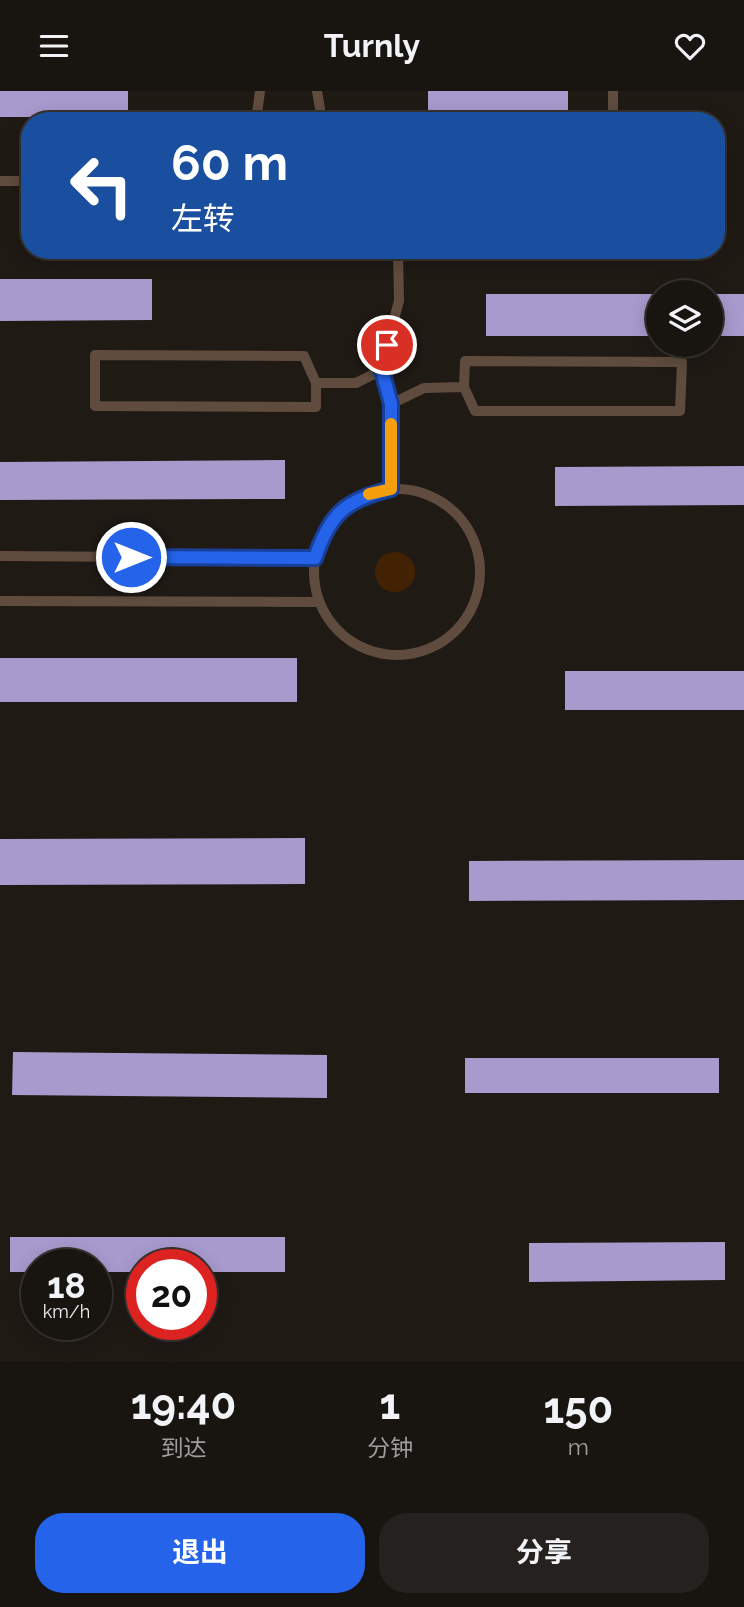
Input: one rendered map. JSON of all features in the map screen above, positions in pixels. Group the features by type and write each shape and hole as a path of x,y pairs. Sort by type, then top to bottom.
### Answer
{"lane":[{"path":"257,112 260,91"},
{"path":"317,91 320,112"},
{"path":"613,91 613,112"},
{"path":"0,181 21,181"},
{"path":"391,489 391,404 382,370 399,301 398,259"},
{"path":"95,355 304,356 316,383 316,407 95,407 95,355"},
{"path":"465,361 682,362 680,411 475,411 464,387 465,361"},
{"path":"316,383 356,383 382,370"},
{"path":"391,404 424,389 464,387"},
{"path":"391,489 417,491 441,501 461,518 474,541 480,566 478,592 467,616 450,636 428,649 402,655 376,652 352,642 332,625 319,602 314,580 315,558 324,532 341,510 364,496 391,489"},
{"path":"0,556 315,558"},
{"path":"0,601 319,602"}],"shaded area":[{"path":"395,552 403,553 409,558 414,564 414,580 409,586 403,591 395,592 387,591 381,586 376,580 375,572 376,564 381,558 387,553"}],"building":[{"path":"0,91 128,91 128,112 21,112 21,117 0,117"},
{"path":"428,91 568,91 568,112 428,112"},
{"path":"0,279 152,279 152,320 0,321"},
{"path":"486,294 646,294 646,336 486,336"},
{"path":"723,294 744,294 744,336 723,336"},
{"path":"285,460 285,499 0,500 0,462"},
{"path":"744,466 744,505 555,506 555,467"},
{"path":"0,658 297,658 297,702 0,702"},
{"path":"565,671 744,671 744,710 565,710"},
{"path":"305,838 305,884 0,885 0,839"},
{"path":"744,860 744,900 469,901 469,861"},
{"path":"13,1052 327,1055 327,1098 12,1095"},
{"path":"465,1058 719,1058 719,1093 465,1093"},
{"path":"10,1237 285,1237 285,1272 217,1272 217,1249 126,1249 126,1272 112,1272 112,1249 21,1249 21,1272 10,1272"},
{"path":"725,1242 725,1280 529,1282 529,1243"}],"slow traffic":[{"path":"369,494 391,489 391,424"}],"route":[{"path":"131,557 315,558 324,532 341,510 364,496 391,489 391,404 381,367 387,345"}]}
